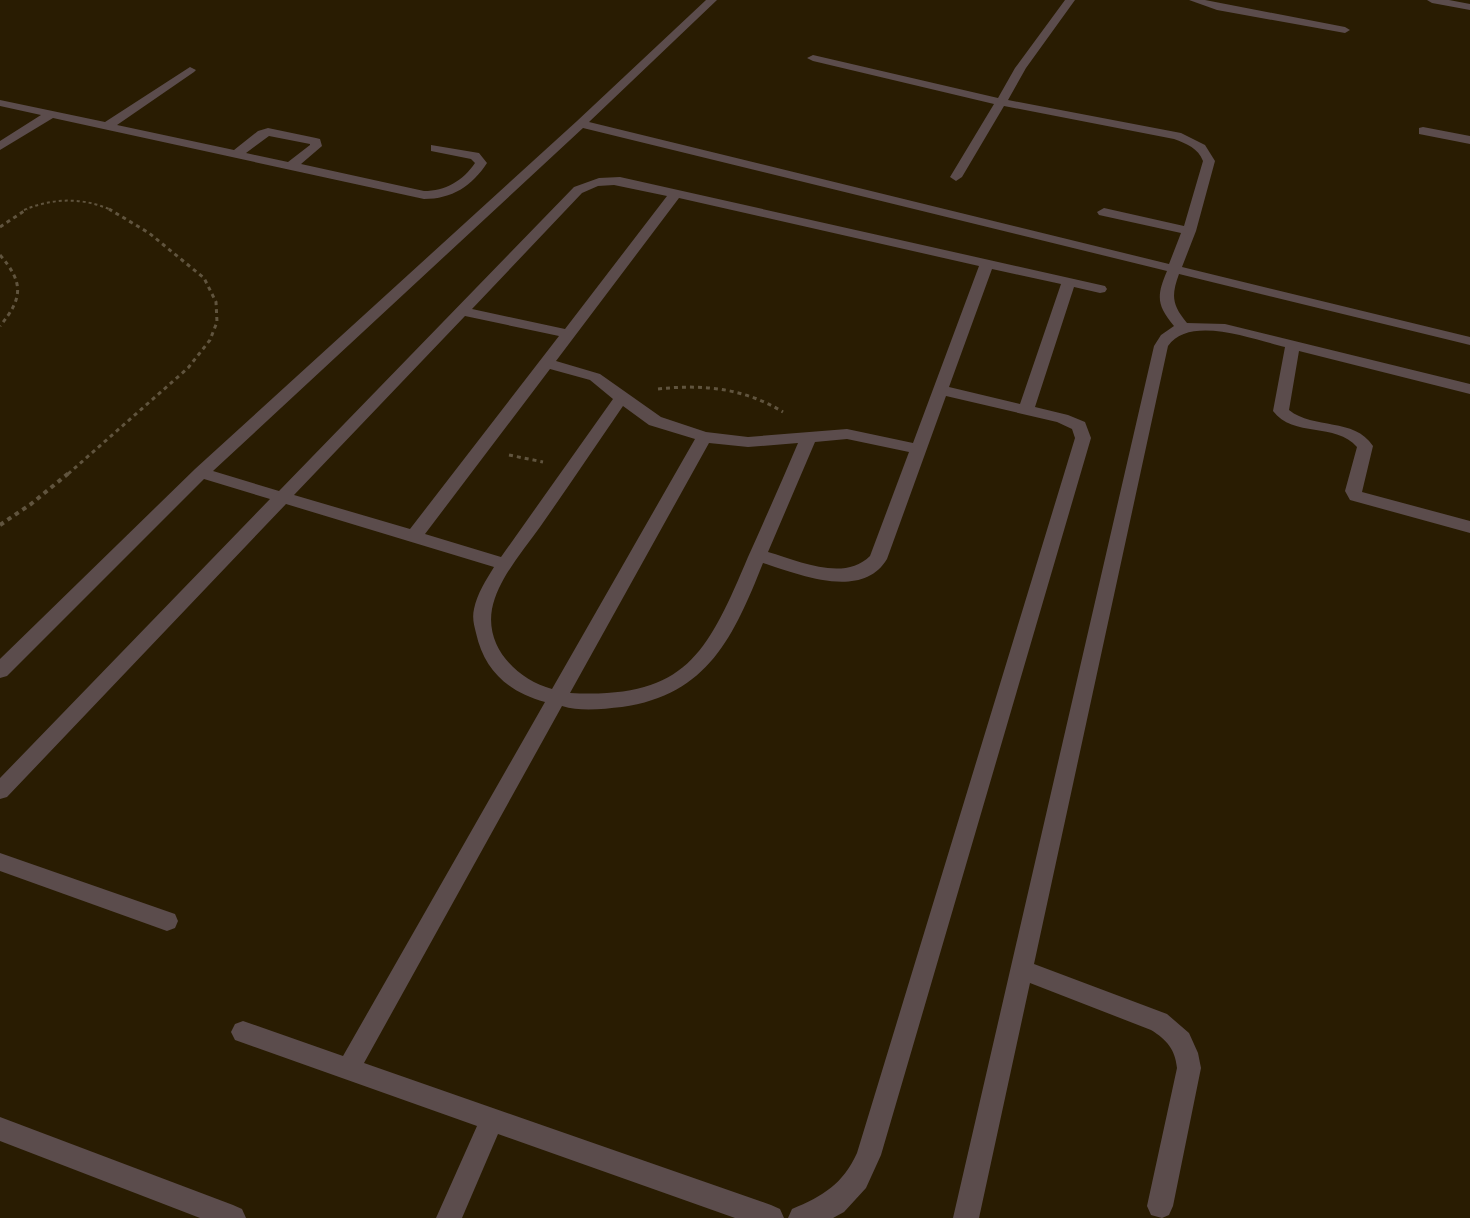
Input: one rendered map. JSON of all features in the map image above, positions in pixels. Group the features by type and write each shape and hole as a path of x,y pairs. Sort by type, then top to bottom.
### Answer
{"street":[{"path":"0,671 201,473 581,124 712,0"},
{"path":"956,177 1042,37 1070,0"},
{"path":"1194,0 1217,7 1345,30"},
{"path":"1432,0 1470,6"},
{"path":"813,58 1001,102 1178,136 1201,146 1207,153 1209,161 1189,231 1166,291 1165,300 1174,319 1183,328"},
{"path":"107,126 190,70"},
{"path":"0,103 432,196 454,190 481,162 475,156 435,148"},
{"path":"0,146 51,114"},
{"path":"581,124 1470,341"},
{"path":"1423,131 1470,140"},
{"path":"236,154 268,132 316,142 316,146 291,166"},
{"path":"0,791 578,190 586,185 596,182 620,181 1100,289"},
{"path":"414,536 676,193"},
{"path":"1104,212 1189,231"},
{"path":"758,555 836,575 850,576 873,567 878,559 987,264"},
{"path":"1026,410 1069,282"},
{"path":"464,311 568,334"},
{"path":"966,1218 1161,346 1165,338 1183,328 1210,326 1470,389"},
{"path":"1293,345 1281,411 1292,420 1350,434 1361,439 1365,446 1353,491 1356,496 1470,527"},
{"path":"547,363 595,377 655,421 704,437 748,442 847,434 919,449"},
{"path":"801,1218 823,1211 844,1197 859,1178 869,1155 1083,438 1079,426 1072,421 940,390"},
{"path":"622,398 570,468 505,564 489,591 482,616 486,642 500,666 524,686 556,699 592,704 629,701 664,689 693,671 713,648 733,613 809,436"},
{"path":"348,1069 704,437"},
{"path":"201,473 505,564"},
{"path":"0,862 167,921"},
{"path":"1022,970 1159,1022 1172,1030 1183,1042 1188,1055 1189,1068 1160,1206"},
{"path":"243,1032 771,1218"},
{"path":"449,1218 492,1120"},
{"path":"0,1129 233,1218"}],"path":[{"path":"0,227 22,211 46,202 75,198 91,201 131,221 204,278 212,288 218,314 215,329 207,345 189,365 86,460 21,512 0,525"},
{"path":"0,255 16,274 19,284 16,304 0,326"},
{"path":"648,390 683,386 728,390 753,397 785,414"},
{"path":"481,449 570,468"}]}
